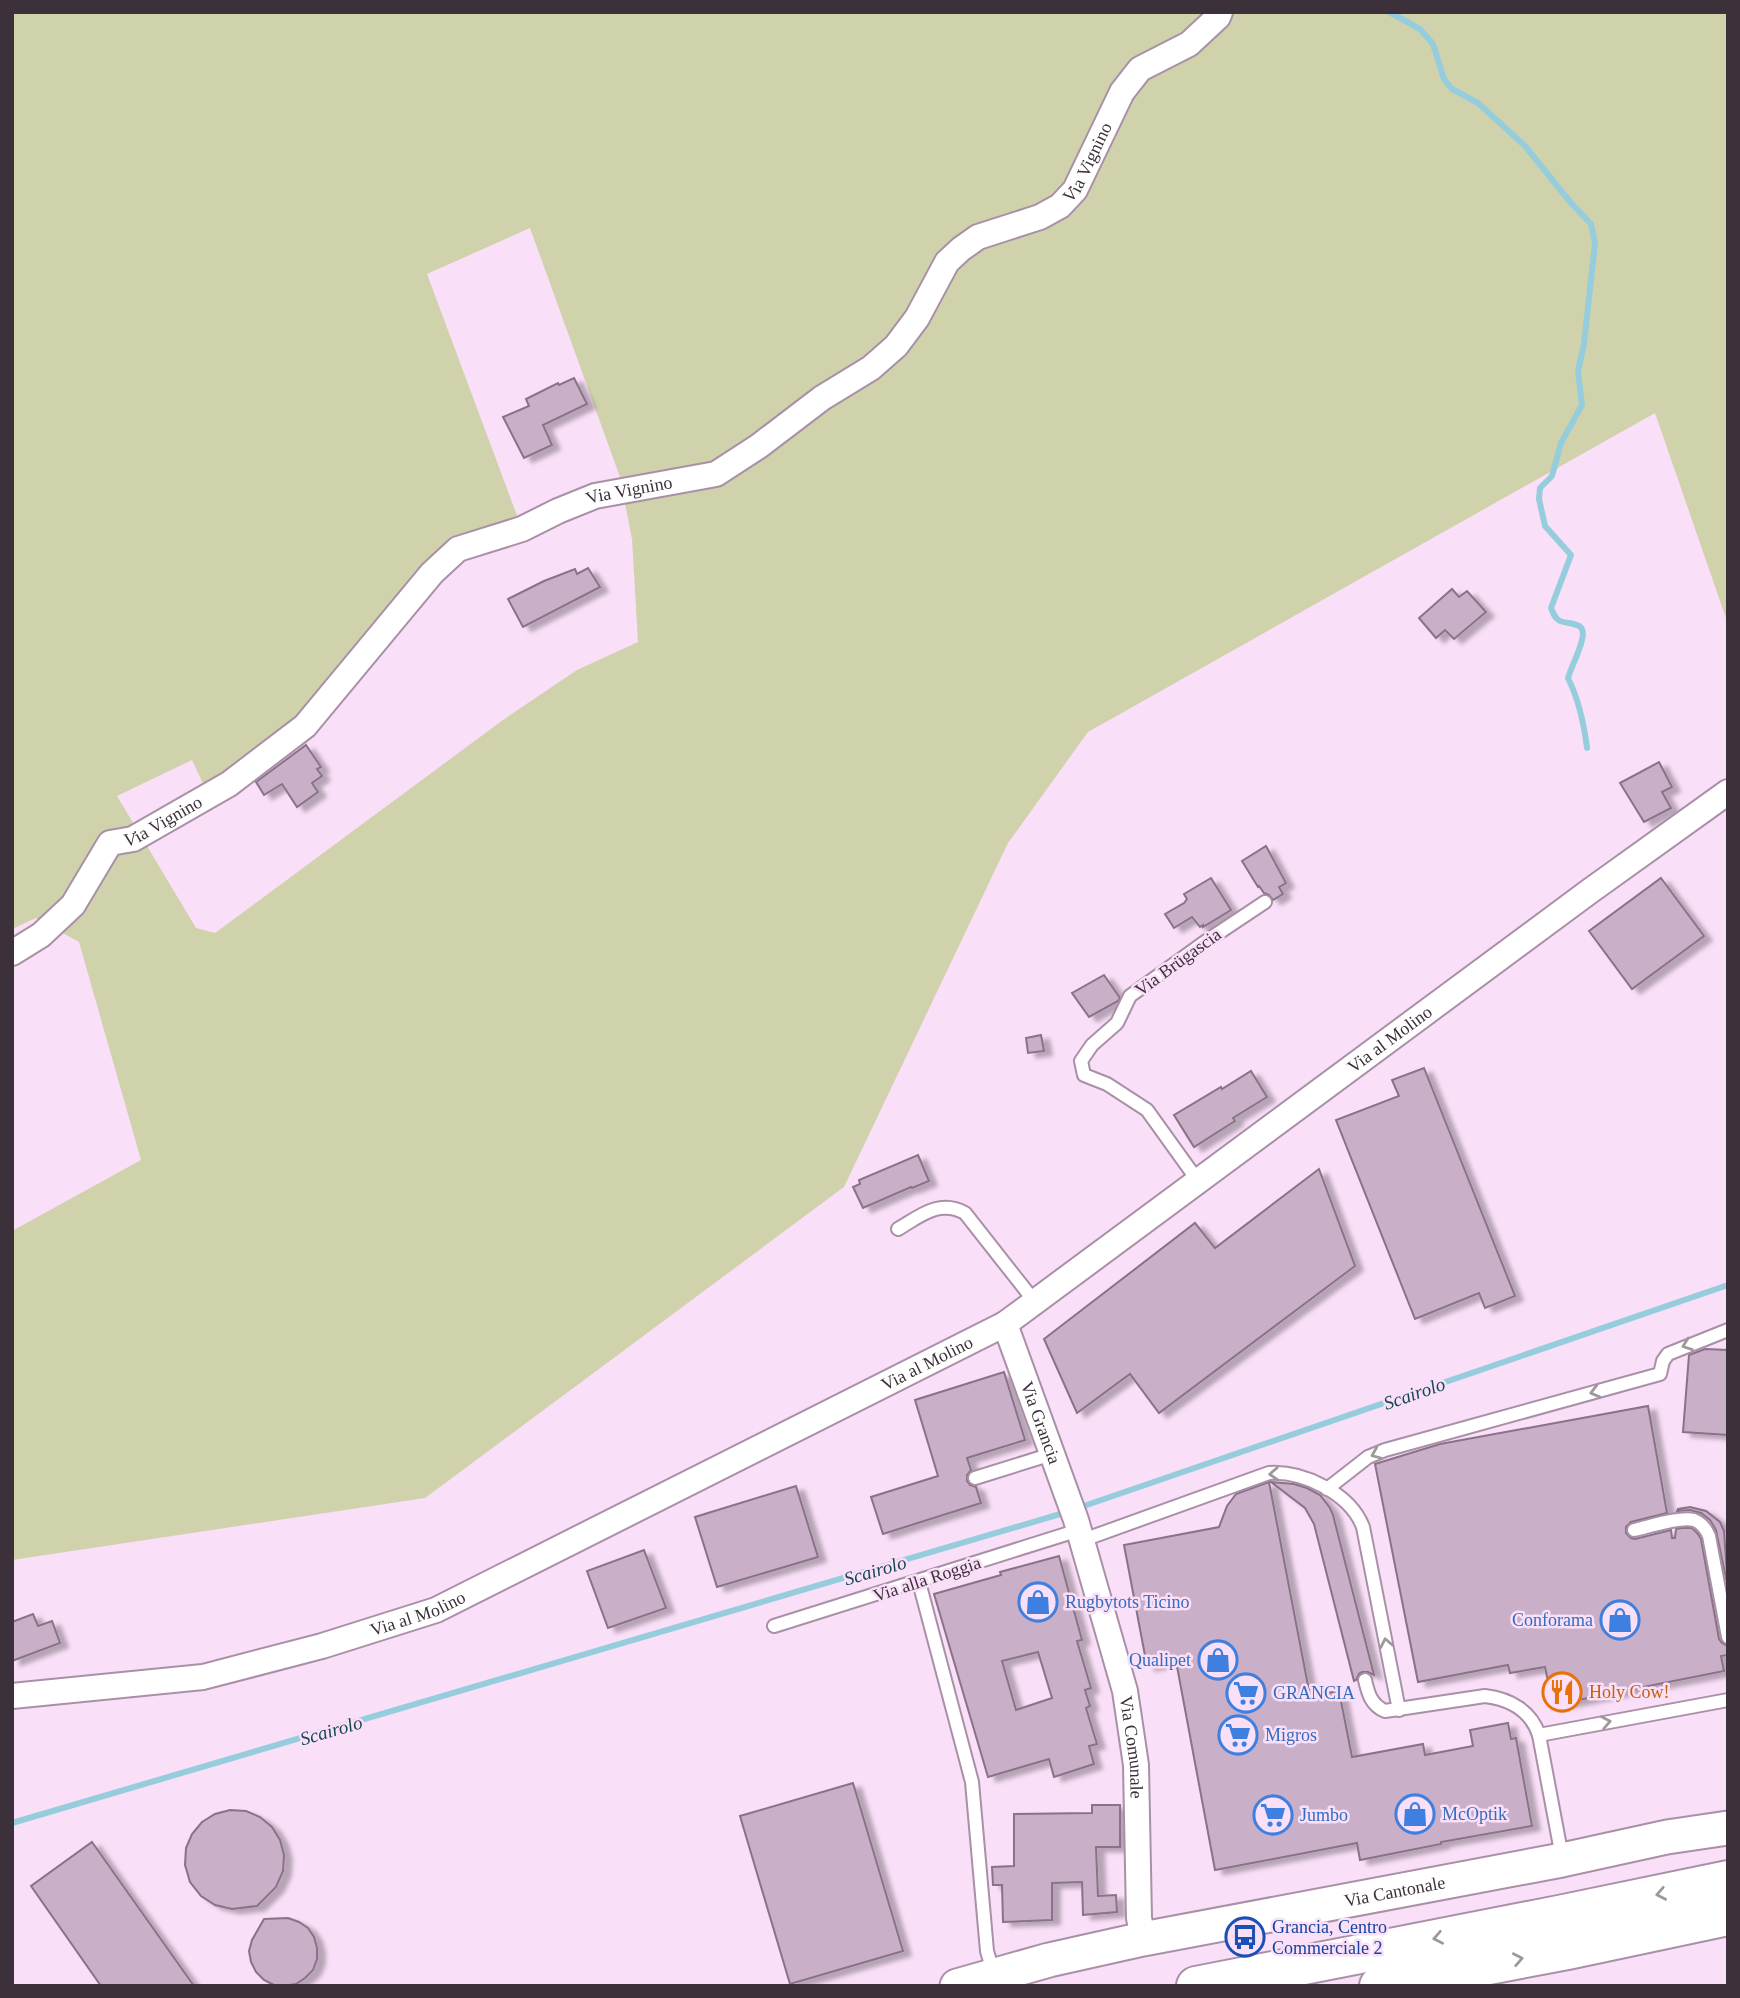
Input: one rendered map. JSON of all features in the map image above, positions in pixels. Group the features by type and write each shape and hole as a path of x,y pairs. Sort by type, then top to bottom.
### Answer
{"highway":[{"path":"1196,1986 1728,1880"},
{"path":"1379,1986 1728,1916"}],"main road":[{"name":"Via Cantonale","path":"1667,1837 1728,1813"},
{"name":"Via Cantonale","path":"957,1986 1143,1939 1562,1860 1667,1837 1728,1828"}],"street":[{"name":"Via Vignino","path":"12,953 41,935 73,905 110,843 133,839 229,784 305,726 432,573 458,549 522,529 595,496 716,474 759,446 822,398 871,368 896,346 917,318 947,262 961,248 978,237 1040,217 1060,206 1075,190 1122,92 1140,69 1189,44 1220,12"},
{"name":"Via al Molino","path":"12,1696 203,1677 322,1646 436,1610 1005,1324 1728,792"},
{"name":"Via Grancia","path":"1005,1324 1079,1530"},
{"name":"Via Comunale","path":"1079,1530 1125,1691 1136,1765 1139,1918 1143,1939"}],"lane":[{"name":"Via Brügascia","path":"1198,1181 1147,1110 1107,1084 1084,1075 1081,1061 1091,1045 1117,1023 1130,996 1265,902"},
{"path":"898,1229 942,1207 955,1208 965,1213 1035,1302"},
{"path":"1327,1489 1368,1457 1385,1450 1660,1374 1663,1361 1674,1350 1728,1330"},
{"path":"975,1478 1052,1454"},
{"name":"Via alla Roggia","path":"774,1626 1269,1473 1287,1473 1327,1489 1350,1506 1363,1527 1399,1710"},
{"path":"1634,1530 1689,1519 1703,1526 1709,1536 1728,1637"},
{"path":"919,1582 972,1783 987,1951 994,1975"},
{"path":"1365,1680 1372,1700 1385,1711 1490,1696 1519,1707 1533,1722 1539,1735 1562,1860"},
{"path":"1539,1735 1728,1700"}],"green space":[{"path":"12,12 1728,12 1728,624 1655,413 1088,732 1008,843 844,1187 425,1498 12,1560 12,1231 141,1160 79,942 36,918 12,929","holes":["530,228 620,477 632,539 638,642 577,670 503,720 215,933 196,928 117,796 192,760 209,796 305,726 458,549 522,529 427,274"]}],"building":[{"path":"574,378 587,404 543,425 552,445 524,458 503,417 529,406 526,399"},
{"path":"588,568 600,587 523,627 508,599 544,581 575,569 577,574"},
{"path":"1452,589 1459,597 1467,591 1486,612 1454,639 1445,630 1436,638 1419,618"},
{"path":"306,745 321,767 317,769 322,776 312,783 318,792 297,807 282,784 264,795 256,782"},
{"path":"1659,762 1672,787 1662,792 1671,808 1644,822 1620,783"},
{"path":"1266,846 1286,883 1279,887 1283,894 1273,900 1258,887 1242,861"},
{"path":"1211,878 1231,910 1203,927 1192,917 1174,928 1165,914 1184,903 1187,899 1184,894"},
{"path":"1661,878 1704,936 1632,989 1589,931"},
{"path":"1104,975 1120,998 1089,1017 1072,993"},
{"path":"1041,1035 1044,1051 1028,1053 1026,1038"},
{"path":"1424,1068 1515,1296 1485,1308 1479,1293 1415,1319 1336,1120 1399,1096 1392,1080"},
{"path":"1251,1071 1267,1097 1194,1147 1174,1115"},
{"path":"918,1155 929,1181 863,1208 853,1187 860,1184 859,1180"},
{"path":"1319,1169 1355,1266 1159,1413 1130,1374 1077,1413 1044,1339 1195,1223 1215,1248"},
{"path":"1705,1349 1728,1350 1728,1435 1683,1432 1689,1355"},
{"path":"1004,1372 1025,1440 967,1458 971,1470 967,1481 976,1487 981,1503 883,1534 871,1497 938,1476 915,1400"},
{"path":"1648,1406 1667,1513 1631,1522 1626,1527 1626,1533 1635,1539 1671,1530 1672,1538 1675,1538 1676,1529 1692,1528 1698,1534 1719,1639 1728,1646 1728,1655 1721,1656 1724,1671 1553,1705 1545,1667 1510,1673 1508,1665 1418,1682 1375,1464 1440,1444"},
{"name":"GRANCIA","path":"1269,1482 1310,1696 1339,1691 1352,1757 1423,1744 1425,1755 1473,1746 1470,1730 1508,1723 1511,1739 1516,1738 1532,1826 1360,1860 1357,1843 1215,1870 1176,1661 1147,1666 1124,1545 1219,1527 1227,1506 1236,1494"},
{"path":"1271,1482 1307,1488 1320,1495 1330,1508 1374,1675 1362,1672 1354,1681 1314,1524 1305,1508"},
{"path":"796,1486 818,1557 717,1587 695,1517"},
{"path":"1690,1507 1706,1511 1720,1522 1724,1531 1728,1588 1716,1530 1710,1520 1701,1513 1677,1511"},
{"path":"644,1550 666,1608 608,1628 587,1571"},
{"path":"1059,1556 1082,1640 1077,1641 1091,1688 1085,1690 1090,1706 1086,1708 1097,1744 1089,1746 1094,1764 1054,1777 1049,1759 988,1777 934,1594 1001,1575 1000,1572","holes":["1038,1652 1052,1698 1016,1710 1002,1661"]},
{"path":"33,1614 38,1626 52,1621 60,1643 12,1661 12,1622"},
{"path":"853,1783 903,1951 790,1984 740,1816"},
{"path":"1092,1805 1120,1805 1120,1847 1096,1847 1098,1896 1116,1895 1117,1912 1083,1915 1082,1882 1052,1883 1052,1920 1003,1922 1002,1885 993,1885 992,1867 1014,1866 1014,1814 1092,1813"},
{"path":"230,1810 246,1811 260,1817 272,1827 280,1840 284,1855 283,1871 276,1887 257,1906 232,1909 215,1905 201,1896 190,1882 185,1865 186,1848 192,1834 202,1822 215,1814"},
{"path":"92,1842 194,1986 101,1986 31,1886"},
{"path":"288,1918 308,1928 314,1937 317,1959 313,1970 296,1984 274,1985 256,1972 249,1951 264,1919"}],"waterway":[{"path":"1389,12 1420,29 1433,44 1444,79 1452,89 1478,103 1525,146 1591,224 1595,243 1584,344 1578,371 1582,405 1561,443 1552,476 1540,488 1539,499 1545,526 1571,555 1551,608 1558,620 1577,625 1582,630 1581,645 1568,678 1581,712 1587,748"},
{"name":"Scairolo","path":"1078,1508 1728,1285"},
{"name":"Scairolo","path":"12,1823 1067,1512"}],"place":[{"name":"Rugbytots Ticino","path":"1038,1602"},
{"name":"Conforama","path":"1620,1620"},
{"name":"Qualipet","path":"1218,1660"},
{"name":"Holy Cow!","path":"1562,1692"},
{"name":"GRANCIA","path":"1246,1693"},
{"name":"Migros","path":"1238,1735"},
{"name":"McOptik","path":"1415,1814"},
{"name":"Jumbo","path":"1273,1815"},
{"name":"Grancia, Centro Commerciale 2","path":"1245,1937"}]}
